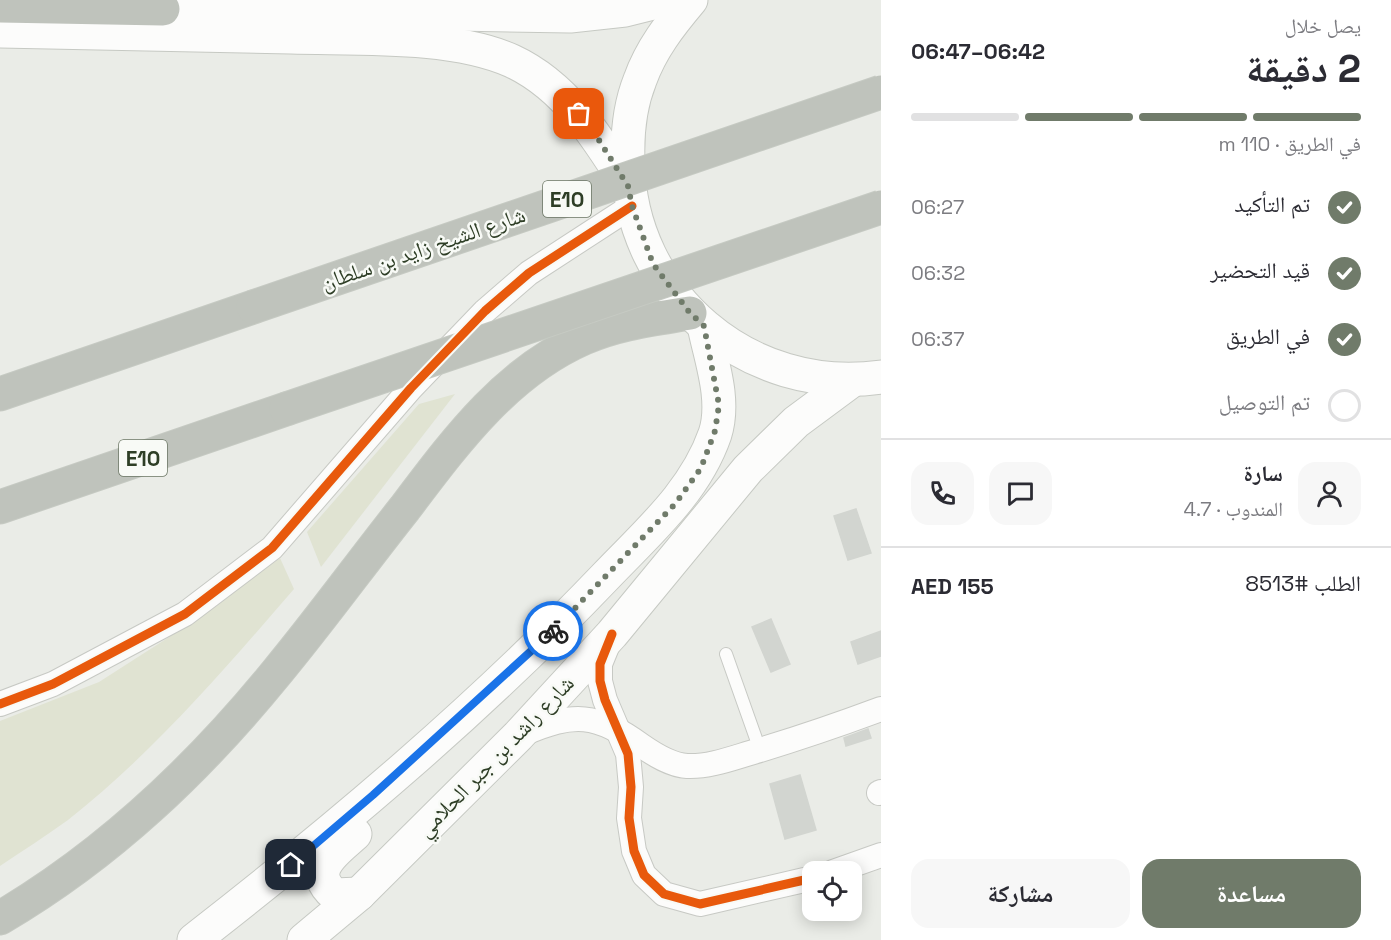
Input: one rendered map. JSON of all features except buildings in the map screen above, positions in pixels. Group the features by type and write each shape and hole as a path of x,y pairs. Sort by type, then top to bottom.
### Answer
{"highway":[{"path":"0,6 162,9"},
{"name":"شارع الشيخ زايد بن سلطان","path":"0,394 881,92"},
{"name":"E10","path":"0,507 881,207"},
{"path":"0,918 64,877 133,825 209,751 278,671 457,441 495,399 543,360 585,338 631,323 697,320"}],"main road":[{"path":"162,9 570,16 625,10 665,0"},
{"path":"630,196 627,133 639,81 663,33 691,0"},
{"path":"0,32 373,39 448,44 512,61 556,91 590,126 630,196 653,264 697,320 747,356 797,375 865,379"},
{"name":"شارع راشد بن جبر الحلامي","path":"194,940 291,865 462,715 557,627 675,504 701,468 715,431 719,405 697,320"},
{"name":"شارع راشد بن جبر الحلامي","path":"304,940 359,894 518,736 612,634 748,469 796,422 865,379"},
{"path":"359,894 335,895 325,887 322,875 328,859 410,782 462,715"}],"street":[{"path":"0,704 53,684 185,614 272,548 411,388 485,311 529,273 630,196"},
{"path":"612,634 600,664 600,681 628,754 632,787 629,818 634,851 644,875 663,894 700,904 802,881"},
{"path":"518,736 548,723 573,718 592,719 617,728 669,762 687,766 718,762 760,750 881,709"}],"lane":[{"path":"726,654 760,750"}],"green space":[{"path":"455,394 321,567 307,532 419,404"},
{"path":"280,558 294,589 187,710 129,767 68,820 0,866 0,721 99,682 177,632"}],"cycle path":[{"path":"0,704 53,684 185,614 272,548 411,388 485,311 529,273 632,206"},
{"path":"612,634 600,664 600,681 605,700 628,754 631,787 629,818 634,851 644,875 664,894 700,904 802,881"}],"way so far":[{"path":"553,631 675,504 701,468 715,431 719,405 704,326 690,313 653,264 632,206 628,186 590,126 579,114"}],"route":[{"path":"291,865 373,795 553,631"}]}
